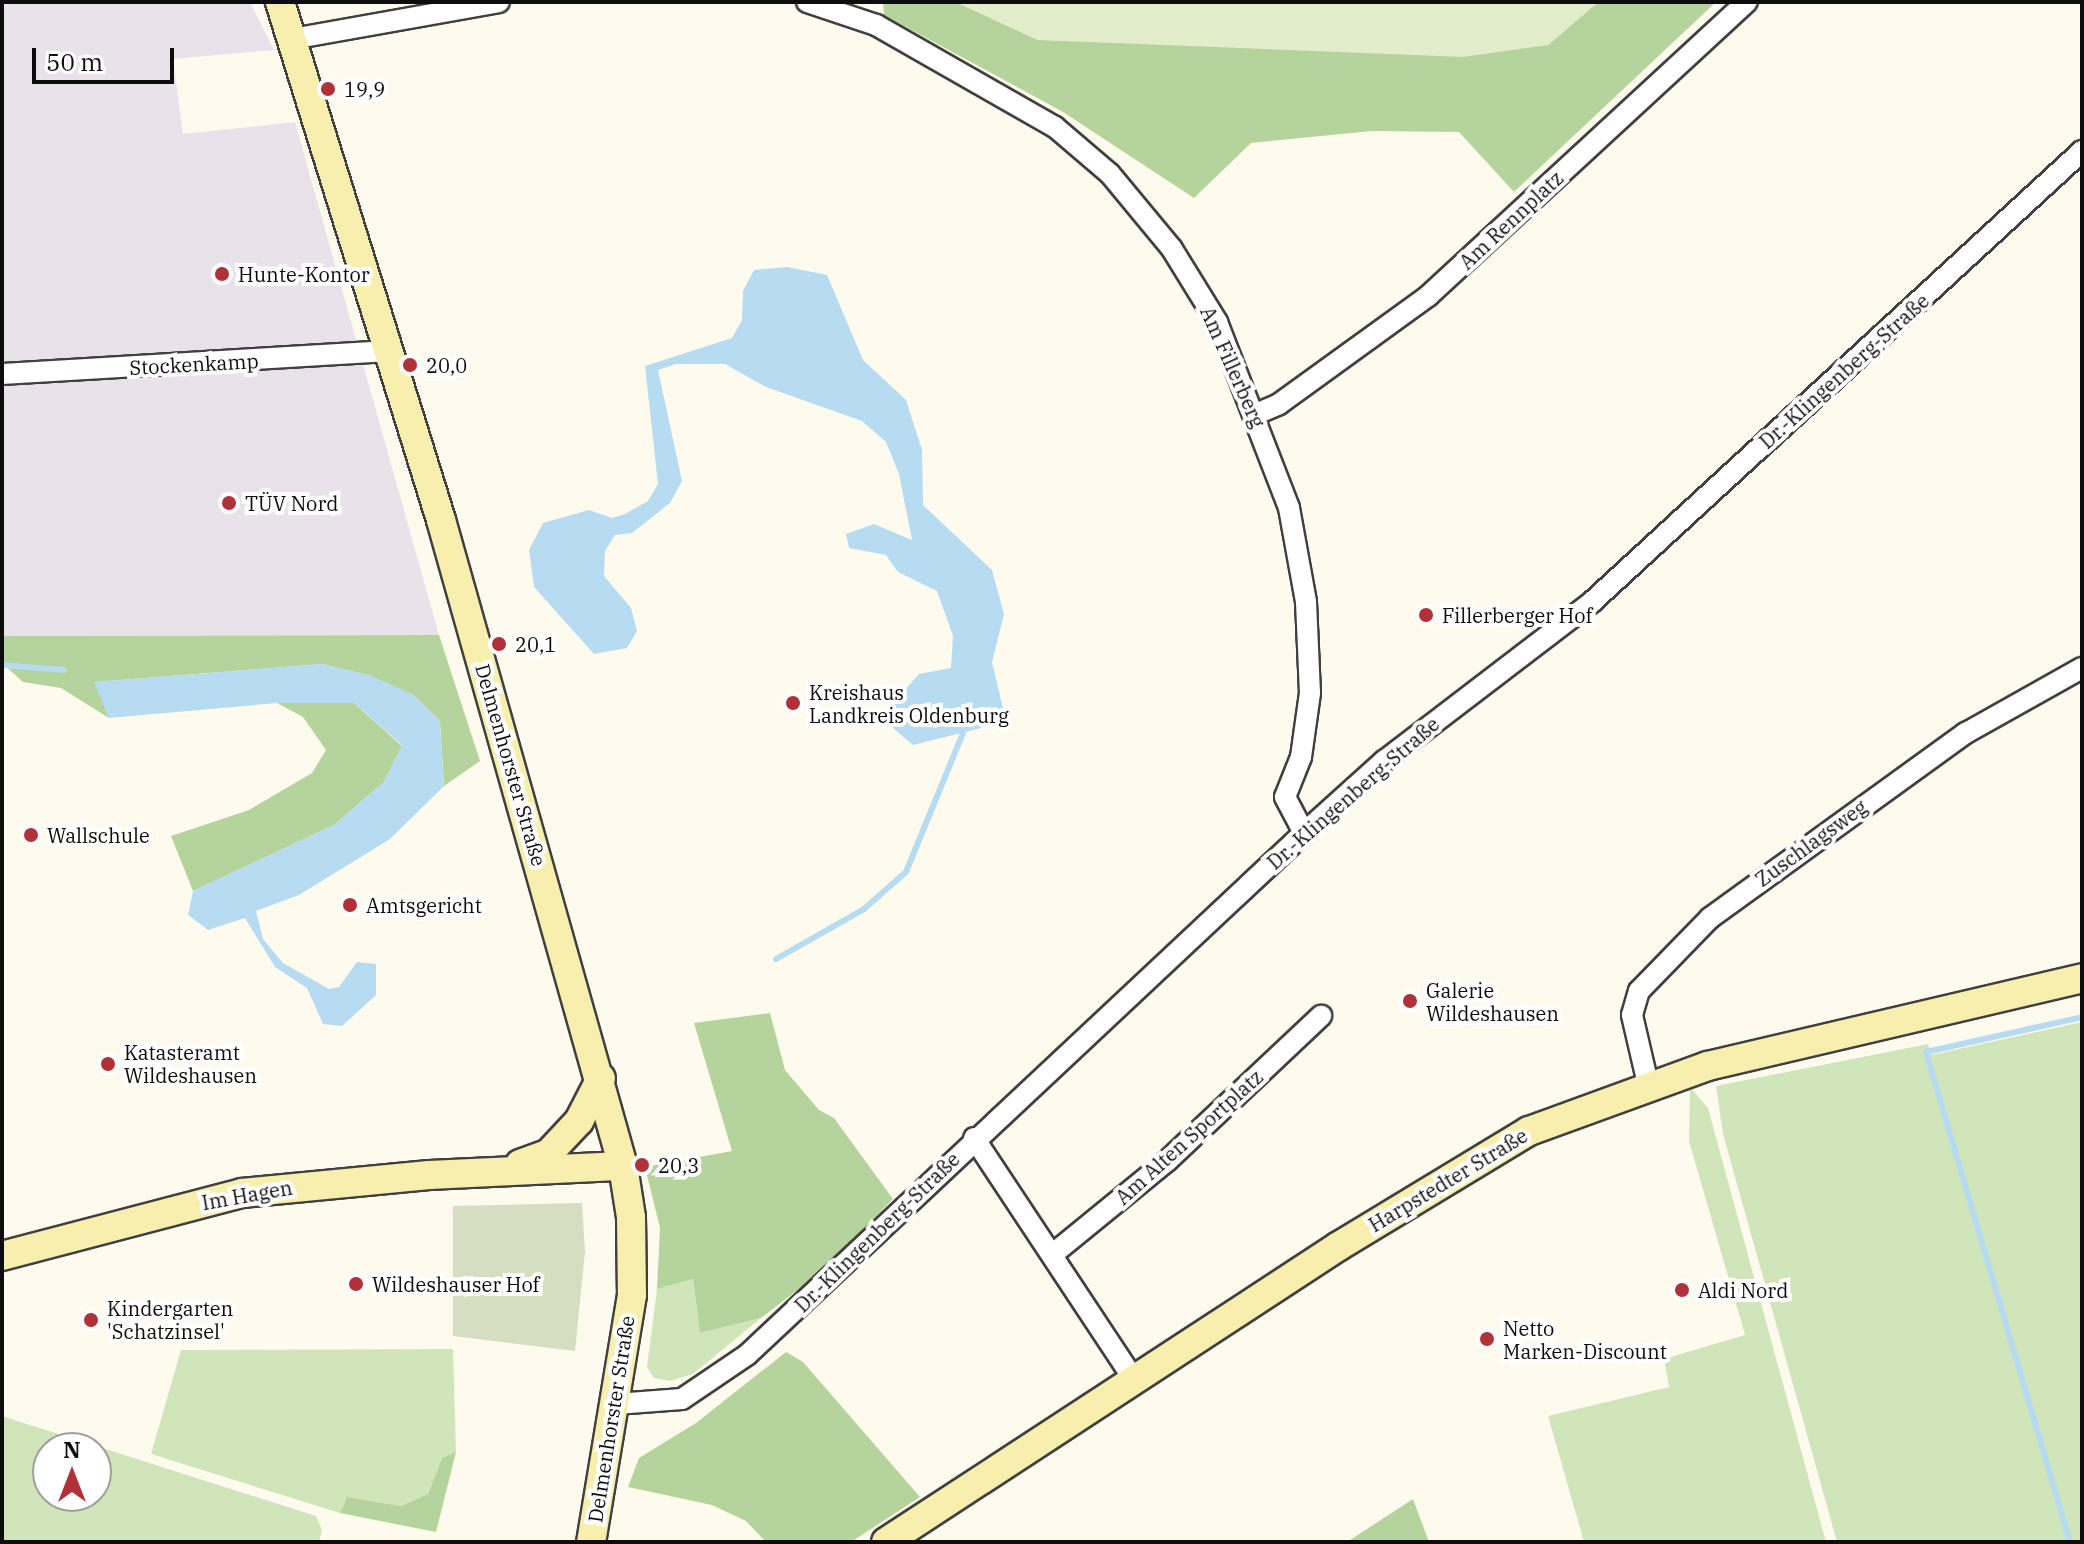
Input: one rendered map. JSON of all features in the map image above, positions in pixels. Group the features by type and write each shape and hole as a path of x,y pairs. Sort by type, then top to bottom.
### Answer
{"main road":[{"name":"Delmenhorster Straße","path":"280,2 441,520 601,1078 623,1166 633,1256 616,1404 591,1542"},
{"name":"Harpstedter Straße","path":"886,1542 1490,1151 1648,1084 1831,1034 2082,978"},
{"name":"Im Hagen","path":"499,1172 548,1154 579,1121 601,1078"},
{"name":"Im Hagen","path":"2,1256 242,1193 499,1172 623,1166"}],"street":[{"path":"292,39 499,2"},
{"name":"Am Fillerberg","path":"807,2 876,25 983,82 1084,150 1172,249 1217,322 1256,414 1289,508 1306,602 1310,693 1301,757 1285,797 1304,833"},
{"name":"Am Rennplatz","path":"1256,414 1279,404 1428,296 1747,2"},
{"name":"Dr.-Klingenberg-Straße","path":"616,1404 682,1399 747,1355 974,1138 1304,833 1384,761 1593,601 2082,151"},
{"name":"Stockenkamp","path":"2,374 387,351"},
{"name":"Zuschlagsweg","path":"1648,1084 1632,1015 1639,991 1710,918 1966,733 2082,668"},
{"name":"Am Alten Sportplatz","path":"1053,1254 1167,1161 1321,1016"},
{"path":"974,1138 1134,1380"}],"shaded area":[{"path":"2,2 250,2 274,50 173,59 183,134 295,122 439,635 2,636"}],"green space":[{"path":"883,2 956,2 1038,40 1548,45 1598,2 1716,2 1514,192 1459,132 1372,131 1251,143 1194,198 1063,112 884,15"},
{"path":"956,2 1598,2 1548,45 1463,57 1038,40"},
{"path":"439,635 480,761 444,786 440,721 372,676 322,664 95,682 109,718 61,688 23,682 2,663 2,636"},
{"path":"277,703 354,703 402,746 384,782 334,825 193,891 171,836 249,810 312,773 326,750 303,717"},
{"path":"770,1013 785,1070 819,1110 834,1118 893,1199 817,1275 761,1318 700,1333 693,1279 657,1289 660,1228 645,1167 732,1151 694,1023"},
{"path":"2082,1022 2082,1542 1837,1542 1723,1134 1716,1086 1928,1044 1931,1055"},
{"path":"1690,1087 1708,1108 1826,1542 1584,1542 1548,1416 1669,1387 1664,1359 1745,1335 1689,1141"},
{"path":"582,1203 585,1252 575,1351 453,1336 453,1206"},
{"path":"693,1279 700,1333 761,1318 693,1374 670,1381 654,1378 647,1367 657,1289"},
{"path":"453,1349 456,1452 442,1458 428,1494 401,1506 347,1497 340,1513 151,1454 181,1350"},
{"path":"786,1352 803,1362 920,1497 851,1542 766,1542 746,1521 712,1505 628,1487 639,1458 696,1423"},
{"path":"2,1416 52,1432 32,1432 32,1512 112,1512 112,1451 316,1516 322,1530 319,1542 2,1542"},
{"path":"456,1452 436,1532 340,1513 347,1497 401,1506 428,1494 442,1458"},
{"path":"1413,1499 1429,1542 1347,1542"}],"water":[{"path":"787,267 827,275 863,360 906,400 922,450 923,505 992,570 1004,614 992,662 1003,708 993,725 913,745 893,728 892,704 919,674 951,668 953,636 937,591 898,572 886,555 849,548 846,534 874,524 912,540 899,474 886,442 862,421 766,387 725,364 676,364 658,370 682,481 670,503 632,533 615,535 605,551 604,576 631,608 637,631 627,648 594,654 534,587 529,550 543,523 589,510 612,518 625,514 648,501 658,484 645,366 732,338 742,320 743,291 754,270"},
{"path":"322,664 372,676 414,695 440,721 444,786 390,839 299,895 256,911 263,939 283,963 329,989 339,987 357,962 376,964 376,995 342,1026 323,1024 307,988 275,967 245,918 208,930 188,915 193,891 334,825 384,782 402,745 354,703 277,703 109,718 94,682"}],"waterway":[{"path":"2,665 64,670"},
{"path":"776,959 864,909 906,872 963,733"},
{"path":"2070,1542 1926,1052 2082,1017"}],"place":[{"name":"19,9","path":"328,89"},
{"name":"Hunte-Kontor","path":"222,274"},
{"name":"20,0","path":"410,365"},
{"name":"TÜV Nord","path":"229,503"},
{"name":"Fillerberger Hof","path":"1426,615"},
{"name":"20,1","path":"499,644"},
{"name":"Kreishaus Landkreis Oldenburg","path":"793,703"},
{"name":"Wallschule","path":"31,835"},
{"name":"Amtsgericht","path":"350,905"},
{"name":"Galerie Wildeshausen","path":"1410,1001"},
{"name":"Katasteramt Wildeshausen","path":"108,1064"},
{"name":"20,3","path":"642,1165"},
{"name":"Wildeshauser Hof","path":"356,1284"},
{"name":"Aldi Nord","path":"1682,1290"},
{"name":"Kindergarten 'Schatzinsel'","path":"91,1320"},
{"name":"Netto Marken-Discount","path":"1487,1339"}]}
